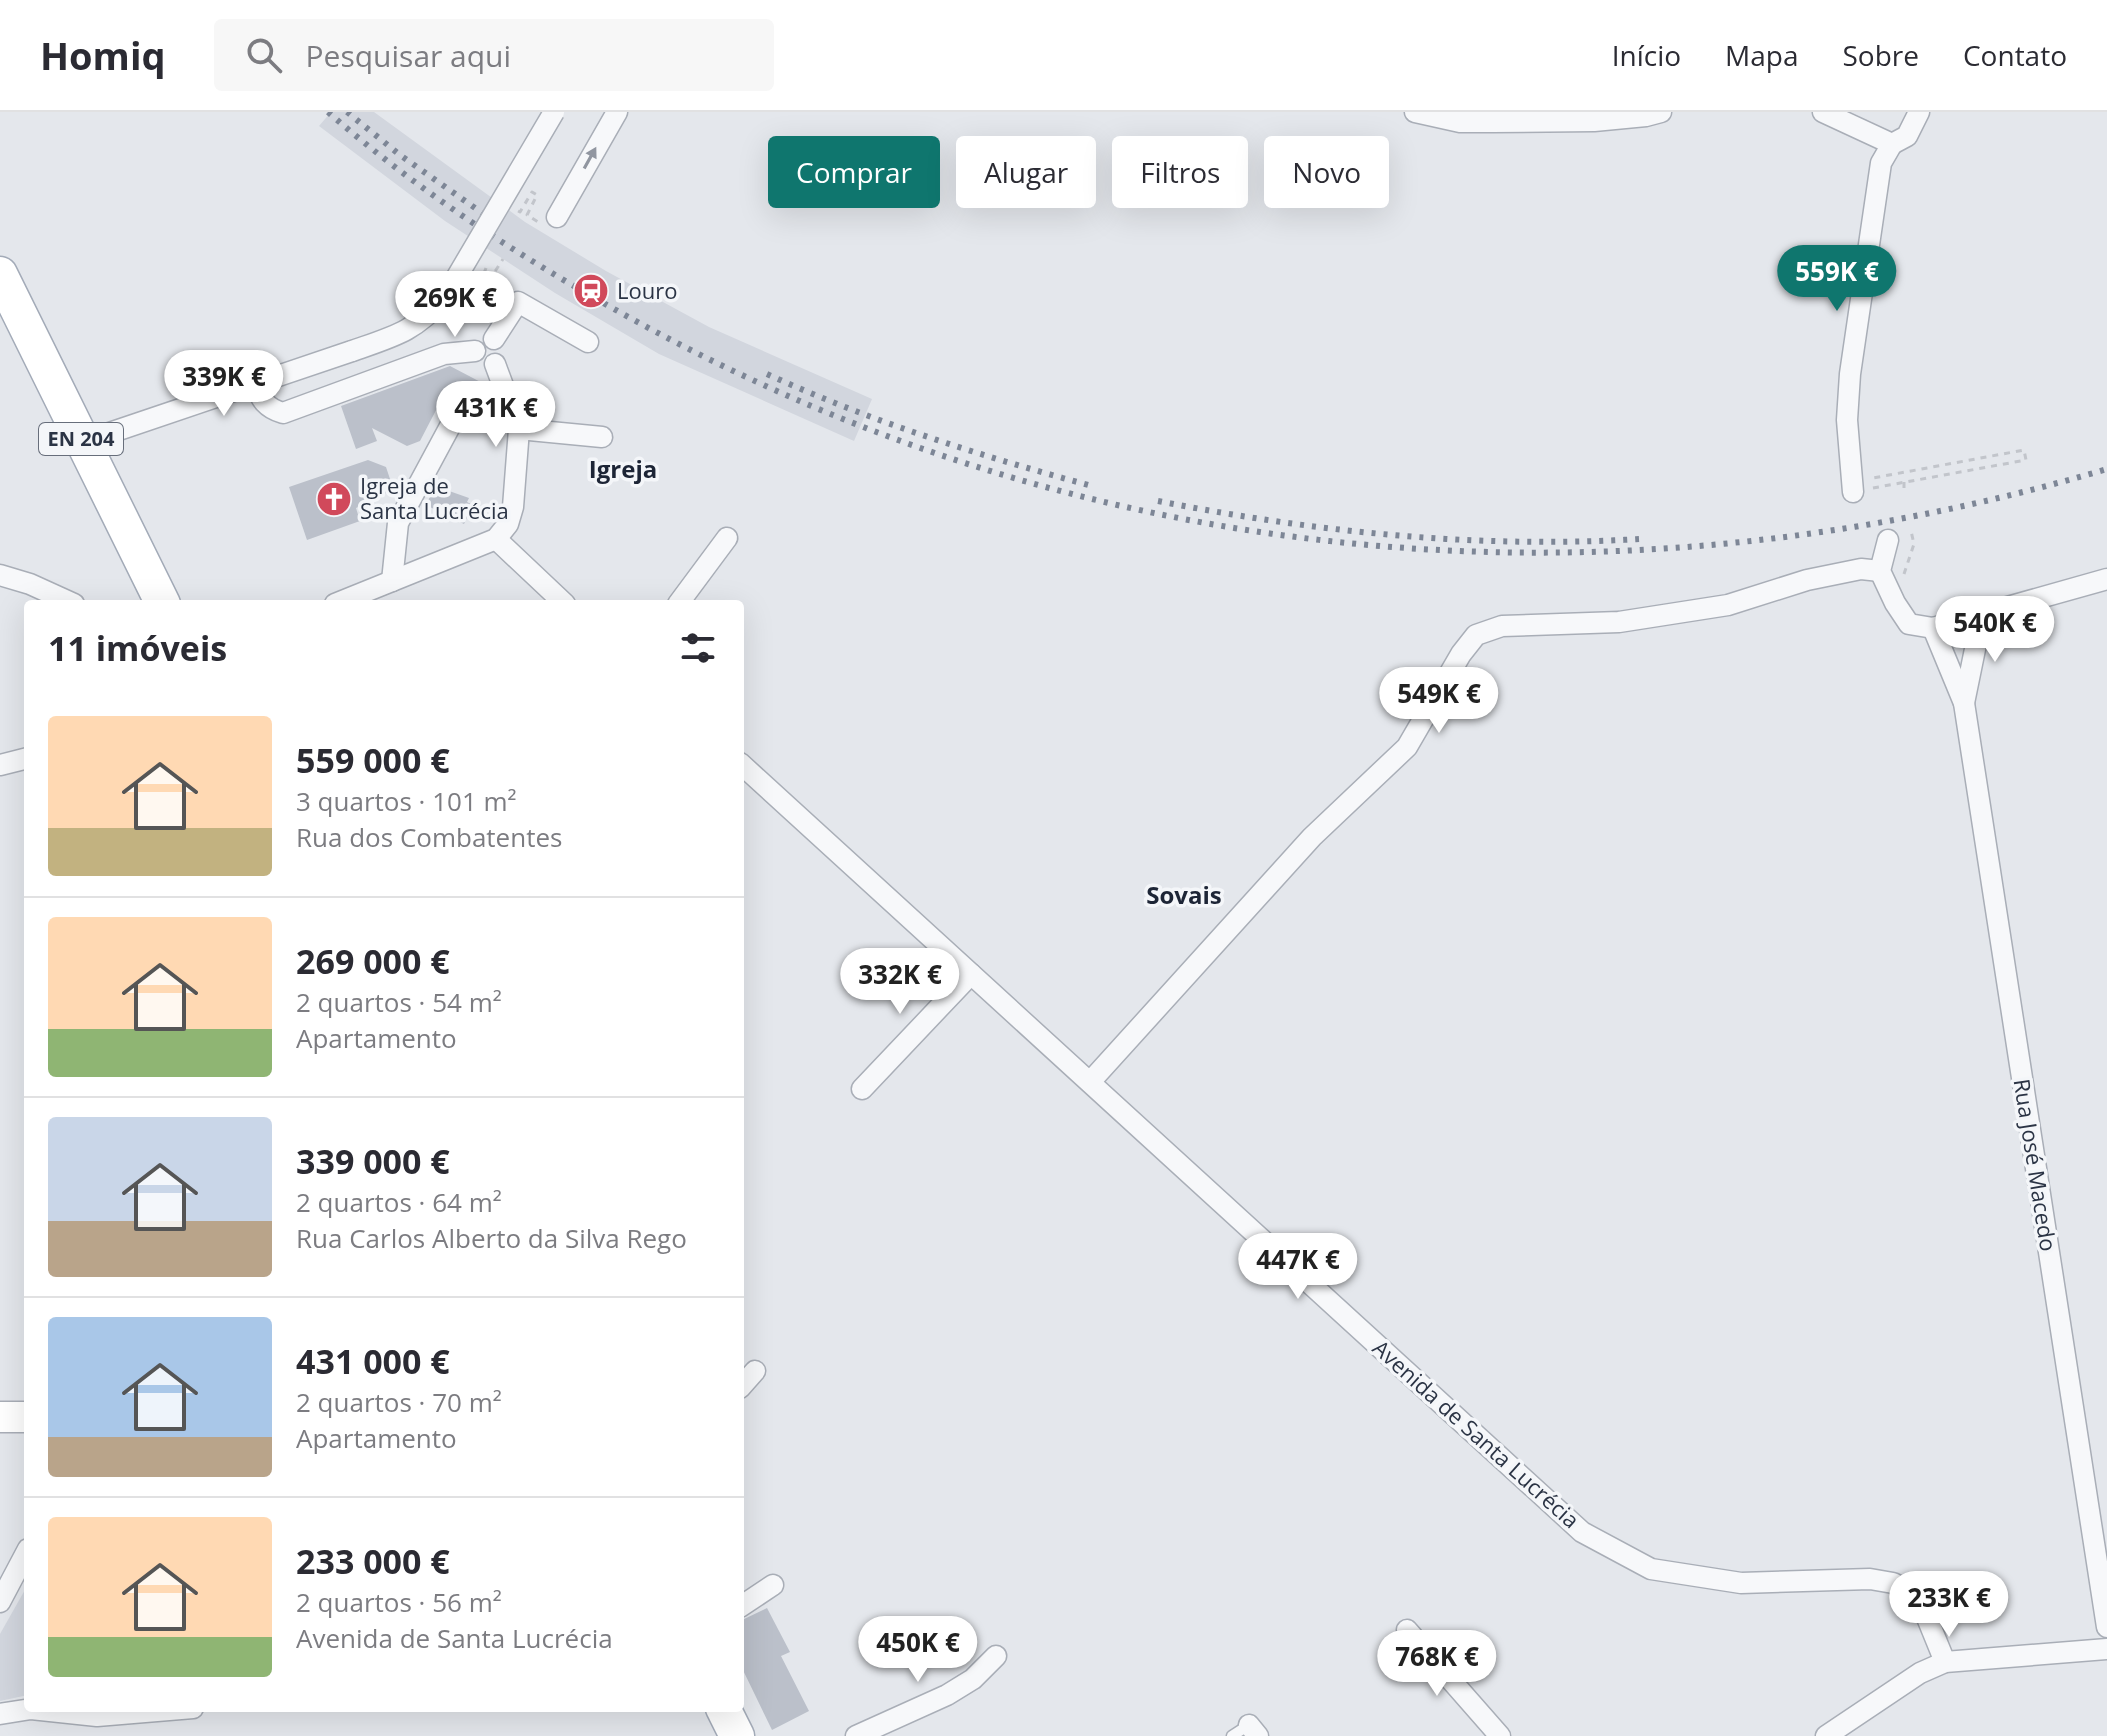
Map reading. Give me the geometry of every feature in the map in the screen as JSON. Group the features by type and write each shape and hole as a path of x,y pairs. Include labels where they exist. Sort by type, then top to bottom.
{"main road":[{"name":"EN 204","path":"0,274 161,600"},
{"path":"0,1417 24,1417"},
{"path":"725,1712 737,1736"}],"street":[{"path":"83,442 352,351 399,334 425,320 445,297 554,112"},
{"path":"1415,112 1460,122 1594,121 1661,112"},
{"path":"1823,112 1892,144"},
{"path":"1853,487 1847,420 1850,374 1881,163 1892,144 1907,136 1919,112"},
{"path":"557,217 615,115"},
{"path":"495,364 482,365 475,351 480,341 494,339 518,302 588,342"},
{"path":"494,339 502,353 495,364"},
{"path":"255,384 261,399 271,410 283,413 444,354 475,351"},
{"path":"345,600 496,539 508,524 513,507 519,429 495,364"},
{"path":"392,581 398,523 462,404"},
{"path":"519,429 602,437"},
{"path":"681,600 727,538"},
{"path":"496,539 561,600"},
{"path":"1888,540 1880,571 1909,624 1933,628 2107,579"},
{"path":"1090,1082 1312,837 1407,747 1461,654 1476,635 1502,626 1619,622 1728,605 1807,580 1861,569 1880,571"},
{"path":"0,575 65,600"},
{"name":"Rua José Macedo","path":"1964,703 1982,615"},
{"name":"Rua José Macedo","path":"1933,628 1964,703 2107,1627"},
{"path":"0,765 24,759"},
{"name":"Avenida de Santa Lucrécia","path":"744,767 1582,1532 1651,1569 1741,1583 1870,1579 1893,1583 1912,1593 1923,1608 1945,1662"},
{"path":"862,1089 971,974"},
{"path":"744,1383 755,1371"},
{"path":"0,1602 24,1557"},
{"path":"744,1604 773,1585"},
{"path":"1407,1630 1500,1736"},
{"path":"1826,1736 1920,1673 1945,1662 2107,1649"},
{"path":"856,1736 947,1695 973,1679 996,1656"},
{"path":"0,1714 24,1710"},
{"path":"43,1712 98,1726 172,1712"}],"path":[{"path":"515,209 520,212 532,192 537,195 527,215"},
{"path":"482,265 488,269 481,281 487,284 503,259"},
{"path":"2024,450 2026,460 1904,482 1853,487 2024,450"},
{"path":"1904,482 1904,491"},
{"path":"1895,603 1914,544 1911,531"}],"shaded area":[{"path":"331,112 374,112 525,222 606,271 709,327 872,399 854,441 659,354 555,293 445,221 319,126"},
{"path":"24,1592 24,1696 0,1701 0,1634"}],"building":[{"path":"450,366 490,387 506,430 491,435 483,410 475,406 473,397 462,391 453,395 446,391 420,441 407,446 372,428 377,441 356,449 341,406"},
{"name":"Igreja de Santa Lucrécia","path":"368,460 386,467 391,482 384,496 356,508 360,521 307,540 289,487"},
{"path":"435,486 469,498 467,502 473,505 464,524 426,505"},
{"path":"767,1608 790,1652 781,1656 809,1711 772,1730 744,1672 744,1619"}],"railway":[{"path":"328,112 437,198 554,274 634,320 808,404 987,470 1169,516 1355,544 1543,553 1731,543 1920,515 2107,469"},
{"path":"347,112 400,155 485,215"},
{"path":"767,374 846,408 927,437 1092,486"},
{"path":"1158,501 1337,529 1458,540 1579,542 1639,539"}],"place":[{"name":"Louro","path":"591,291"},
{"name":"Igreja de Santa Lucrécia","path":"334,499"}],"district":[{"name":"Igreja","path":"623,470"},
{"name":"Sovais","path":"1184,896"}]}
